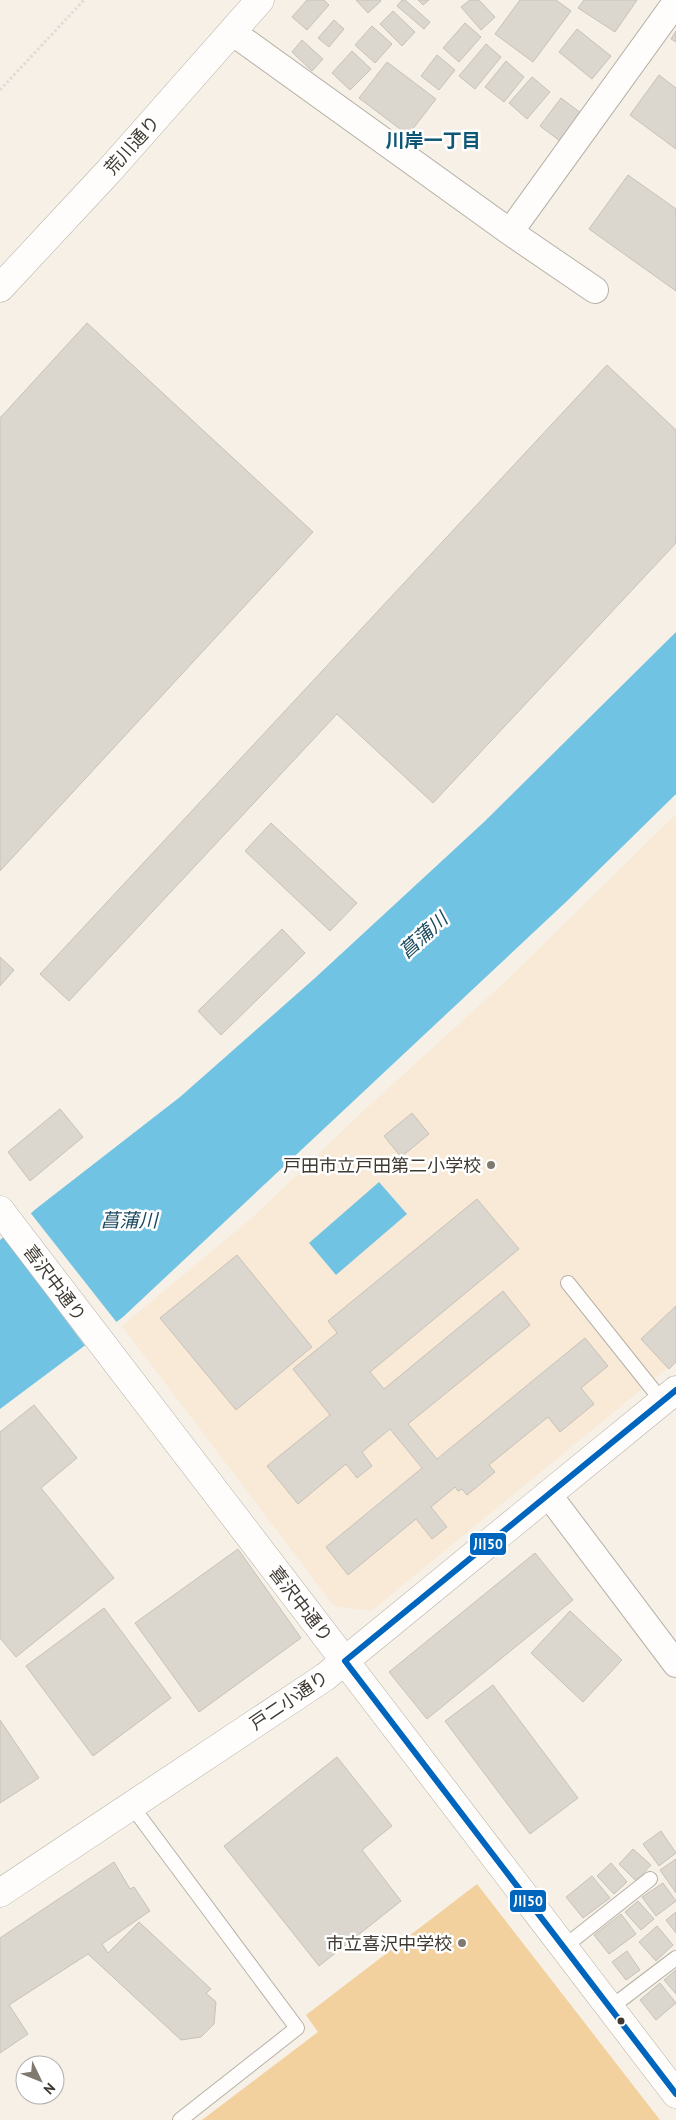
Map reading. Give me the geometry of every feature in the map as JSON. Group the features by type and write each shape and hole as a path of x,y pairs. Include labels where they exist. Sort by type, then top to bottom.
{"street":[{"name":"荒川通り","path":"0,288 109,171 260,0"},
{"path":"510,232 676,2"},
{"path":"232,32 510,232 595,290"},
{"name":"喜沢中通り","path":"3,1214 676,2094"},
{"name":"戸二小通り","path":"0,1893 345,1661 669,1395"},
{"path":"548,1494 676,1664"}],"lane":[{"path":"568,1283 669,1395"},
{"path":"131,1806 297,2028 180,2120"},
{"path":"564,1948 650,1878"},
{"path":"610,2008 676,1958"}],"path":[{"path":"0,90 84,0"}],"shaded area":[{"name":"戸田市立戸田第二小学校","path":"676,814 676,1361 371,1611 334,1606 122,1326 254,1216 360,1114 506,981"},
{"name":"市立喜沢中学校","path":"477,1884 660,2120 202,2120 318,2032 306,2015"}],"water":[{"name":"菖蒲川","path":"676,632 676,794 567,901 123,1317 0,1409 0,1240 37,1208 180,1097 315,978 484,822"},
{"path":"379,1182 407,1214 336,1275 309,1243"}],"pier":[{"path":"29,1211 118,1324 86,1347 2,1235"}],"building":[{"path":"307,0 324,0 329,5 307,30 292,17"},
{"path":"356,0 380,0 381,1 368,13"},
{"path":"402,0 405,0 430,22 424,29 397,6"},
{"path":"418,0 429,0 423,5"},
{"path":"470,0 479,0 495,17 481,30 461,7"},
{"path":"520,0 556,0 571,11 533,62 495,34"},
{"path":"584,0 637,0 615,32 578,8"},
{"path":"393,11 415,32 402,46 380,24"},
{"path":"334,20 344,29 329,47 318,38"},
{"path":"465,23 481,37 459,62 443,48"},
{"path":"372,26 392,44 375,63 355,45"},
{"path":"577,29 611,56 592,79 559,52"},
{"path":"676,31 676,42 671,39"},
{"path":"302,40 323,59 312,71 292,52"},
{"path":"486,44 501,57 475,89 459,76"},
{"path":"352,51 371,69 350,90 332,73"},
{"path":"437,55 455,70 439,90 421,76"},
{"path":"506,61 524,77 504,102 485,87"},
{"path":"387,62 436,99 408,135 359,98"},
{"path":"659,75 676,88 676,149 630,115"},
{"path":"532,77 550,92 527,119 509,103"},
{"path":"561,98 581,113 560,141 540,126"},
{"path":"628,175 676,209 676,291 589,229"},
{"path":"87,323 313,532 0,871 0,418"},
{"path":"607,365 676,430 676,543 433,803 337,714 69,1001 40,974"},
{"path":"271,823 357,903 330,931 245,851"},
{"path":"282,929 305,953 221,1035 198,1011"},
{"path":"0,957 14,970 0,986"},
{"path":"60,1109 83,1137 30,1181 8,1152"},
{"path":"412,1113 429,1134 401,1157 384,1136"},
{"path":"477,1199 519,1249 370,1372 384,1389 503,1291 530,1325 408,1424 437,1459 585,1338 608,1366 581,1388 594,1404 560,1432 548,1417 489,1465 495,1472 467,1495 462,1489 458,1491 455,1487 431,1507 447,1527 432,1539 416,1519 348,1575 326,1547 422,1468 390,1429 362,1452 372,1466 357,1478 346,1464 298,1504 267,1466 330,1415 293,1369 337,1333 328,1321"},
{"path":"237,1255 312,1347 236,1410 160,1318"},
{"path":"676,1306 676,1362 669,1369 641,1339"},
{"path":"34,1405 77,1458 41,1488 114,1578 16,1657 0,1638 0,1432"},
{"path":"238,1549 301,1638 199,1712 135,1623"},
{"path":"535,1553 573,1600 427,1719 389,1672"},
{"path":"104,1608 171,1698 93,1756 26,1666"},
{"path":"570,1611 622,1660 583,1702 531,1653"},
{"path":"493,1685 578,1798 530,1834 445,1721"},
{"path":"0,1720 39,1778 0,1803"},
{"path":"337,1757 392,1826 362,1850 401,1901 319,1966 224,1846"},
{"path":"661,1831 676,1853 659,1866 643,1844"},
{"path":"633,1849 651,1865 636,1881 619,1864"},
{"path":"676,1859 676,1893 660,1870"},
{"path":"114,1862 130,1889 134,1887 150,1911 102,1944 108,1953 139,1922 211,1989 206,1993 216,2002 214,2024 201,2037 181,2040 88,1954 9,2005 28,2034 0,2053 0,1938"},
{"path":"611,1863 627,1882 614,1894 597,1876"},
{"path":"592,1876 610,1898 583,1918 566,1897"},
{"path":"663,1883 676,1901 656,1916 642,1897"},
{"path":"638,1901 654,1919 641,1930 625,1912"},
{"path":"676,1912 676,1933 666,1920"},
{"path":"621,1914 636,1934 609,1954 594,1935"},
{"path":"657,1926 673,1945 656,1961 639,1942"},
{"path":"627,1951 640,1970 626,1980 612,1962"},
{"path":"676,1970 676,1994 664,1980"},
{"path":"660,1983 676,2003 656,2020 640,2000"}],"transit line":[{"name":"川50","path":"676,1390 345,1661 676,2094"}],"place":[{"name":"戸田市立戸田第二小学校","path":"491,1165"},
{"name":"市立喜沢中学校","path":"462,1943"}],"district":[{"name":"川岸一丁目","path":"433,140"}]}
